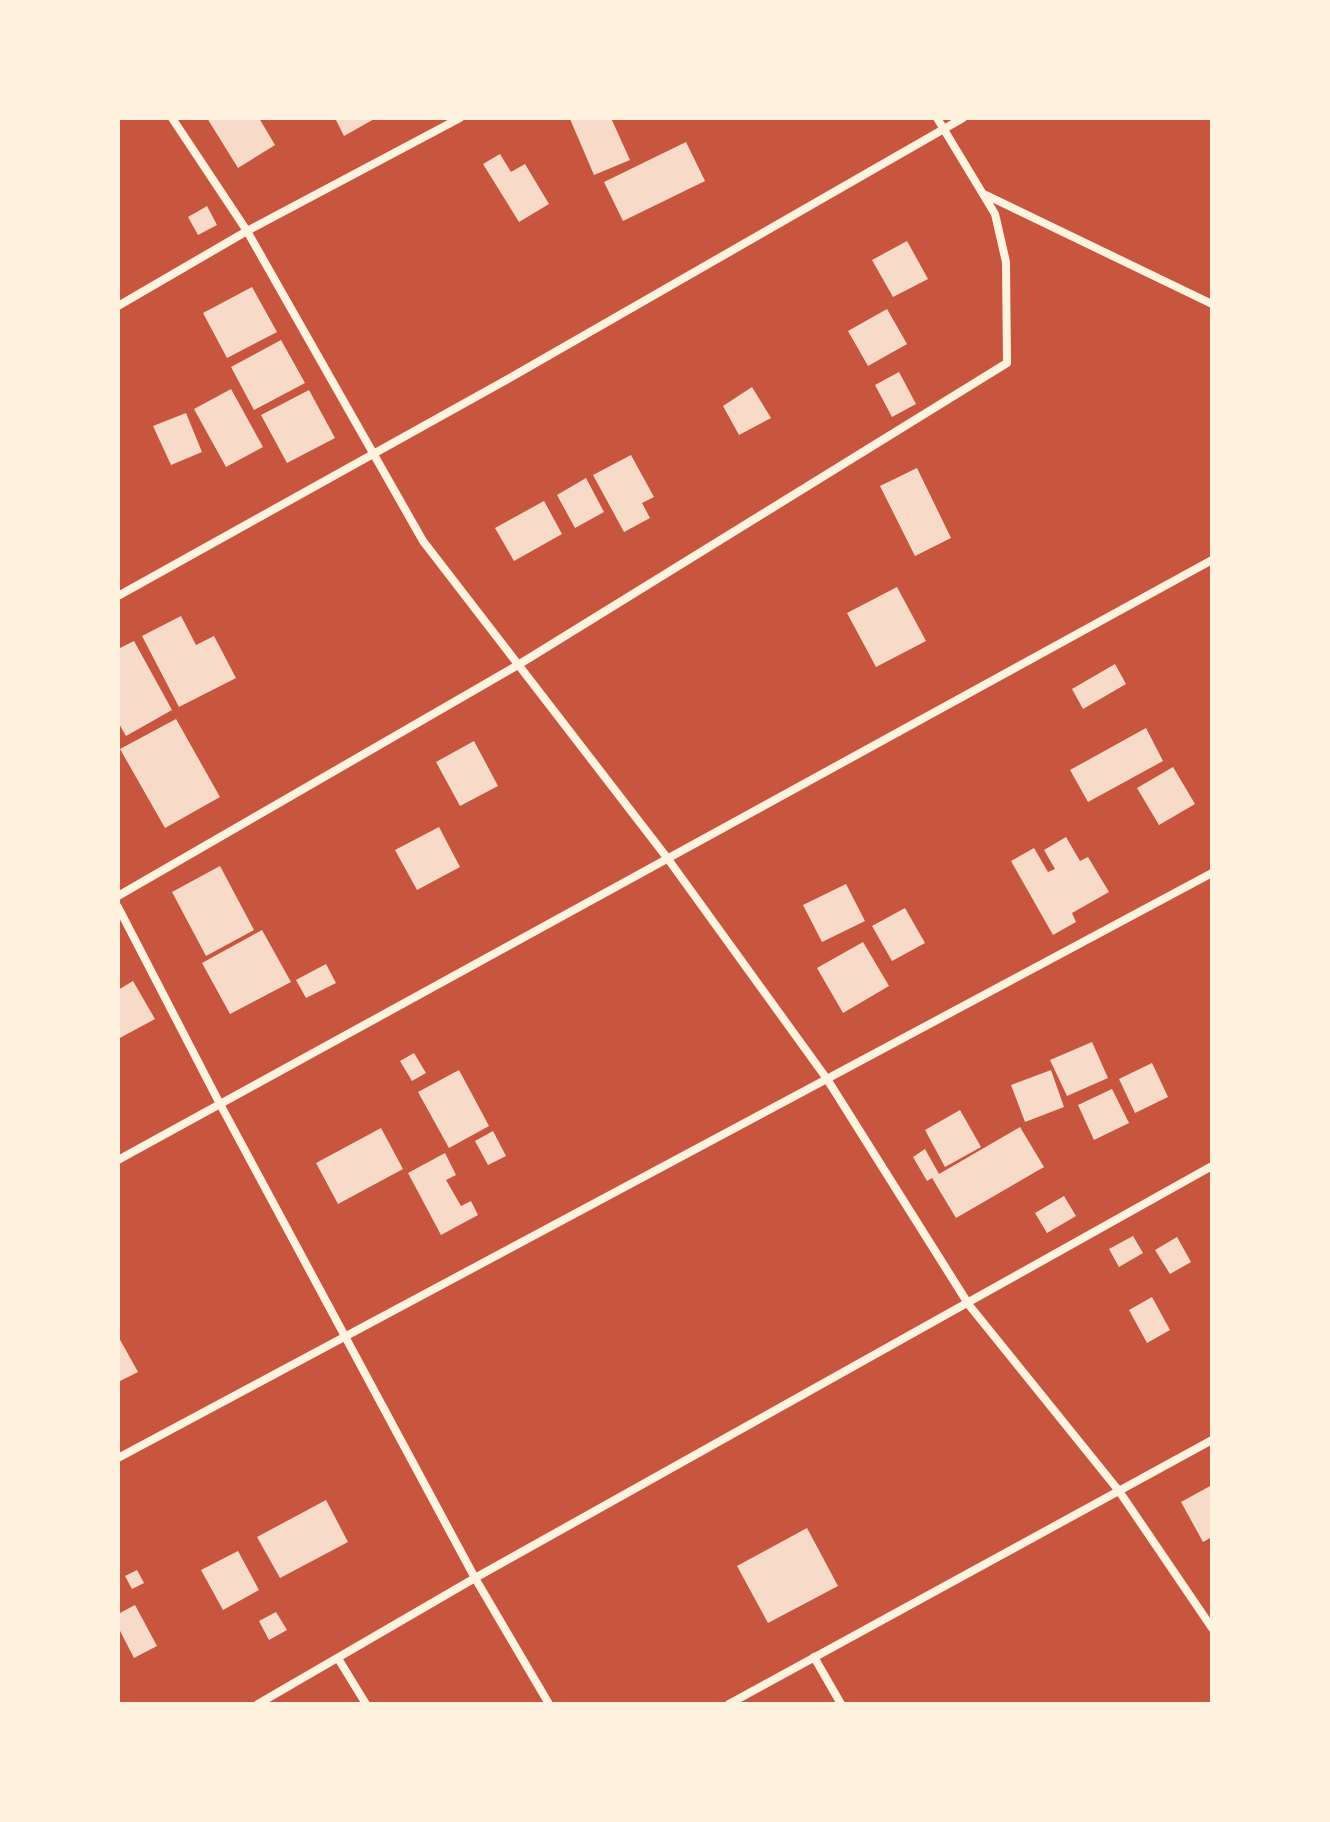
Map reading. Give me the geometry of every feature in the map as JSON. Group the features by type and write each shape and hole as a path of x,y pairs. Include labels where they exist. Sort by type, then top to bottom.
{"street":[{"path":"172,118 247,231 423,541 668,859 827,1079 969,1305 1119,1491 1212,1628"},
{"path":"118,306 247,231 460,118"},
{"path":"118,896 518,665 1007,363 1006,262 995,214 937,118"},
{"path":"118,596 963,118"},
{"path":"986,195 1212,304"},
{"path":"118,1160 1212,560"},
{"path":"118,1458 1212,873"},
{"path":"118,907 220,1104 475,1578 549,1704"},
{"path":"258,1704 339,1660 475,1578 969,1305 1212,1166"},
{"path":"729,1704 1212,1440"},
{"path":"814,1657 841,1704"},
{"path":"339,1660 366,1704"}],"building":[{"path":"207,118 259,118 275,145 238,168"},
{"path":"335,118 376,118 344,136"},
{"path":"611,118 630,160 594,175 570,119"},
{"path":"686,142 705,181 623,221 604,182"},
{"path":"500,154 511,172 525,164 549,204 519,222 483,164"},
{"path":"207,206 217,225 198,235 188,217"},
{"path":"907,241 928,279 893,297 872,260"},
{"path":"252,287 277,332 227,358 203,313"},
{"path":"887,309 907,344 868,366 848,331"},
{"path":"281,340 305,383 254,410 231,367"},
{"path":"899,372 916,404 892,417 875,385"},
{"path":"752,387 771,418 739,435 723,406"},
{"path":"231,389 263,447 226,467 194,409"},
{"path":"309,390 335,438 287,463 261,415"},
{"path":"186,413 202,452 171,465 153,426"},
{"path":"631,455 654,497 642,503 650,518 624,532 593,475"},
{"path":"917,468 951,538 915,556 880,486"},
{"path":"586,478 604,512 575,528 557,495"},
{"path":"544,501 562,534 514,561 495,528"},
{"path":"897,587 926,641 876,667 847,613"},
{"path":"181,616 196,645 214,636 236,678 179,707 142,636"},
{"path":"134,641 172,710 126,736 118,722 118,649"},
{"path":"1115,664 1126,684 1083,709 1072,689"},
{"path":"176,719 220,797 165,828 120,749"},
{"path":"1146,728 1163,761 1088,802 1070,770"},
{"path":"474,741 498,786 460,806 436,762"},
{"path":"1173,767 1195,804 1159,825 1137,788"},
{"path":"439,827 460,867 417,890 395,850"},
{"path":"1066,837 1080,861 1088,857 1109,892 1072,913 1076,922 1053,935 1011,861 1034,848 1048,872 1055,869 1044,850"},
{"path":"220,866 254,930 206,956 172,892"},
{"path":"846,884 865,921 822,942 803,905"},
{"path":"905,908 925,943 892,961 872,926"},
{"path":"262,930 291,982 230,1014 202,963"},
{"path":"863,942 889,986 843,1013 817,968"},
{"path":"326,964 336,983 306,998 296,980"},
{"path":"133,981 155,1019 118,1039 118,990"},
{"path":"1092,1042 1108,1078 1067,1096 1050,1060"},
{"path":"414,1053 426,1073 412,1081 400,1061"},
{"path":"1152,1063 1168,1097 1135,1113 1119,1079"},
{"path":"459,1070 489,1126 449,1148 418,1092"},
{"path":"1051,1070 1064,1107 1025,1122 1011,1085"},
{"path":"1112,1089 1129,1123 1094,1140 1078,1105"},
{"path":"960,1110 981,1147 945,1167 925,1130"},
{"path":"1020,1127 1044,1167 956,1218 932,1178 927,1181 913,1157 925,1149 939,1174"},
{"path":"381,1128 403,1169 338,1204 316,1163"},
{"path":"493,1131 506,1156 488,1165 475,1141"},
{"path":"445,1153 456,1175 446,1180 461,1206 471,1201 478,1215 441,1235 408,1173"},
{"path":"1064,1196 1076,1216 1047,1233 1035,1213"},
{"path":"1133,1236 1143,1253 1119,1267 1109,1249"},
{"path":"1177,1237 1191,1262 1170,1274 1155,1250"},
{"path":"1152,1297 1170,1330 1147,1343 1129,1310"},
{"path":"118,1336 138,1372 118,1382"},
{"path":"1212,1485 1212,1537 1203,1542 1181,1502"},
{"path":"326,1500 348,1542 280,1578 257,1537"},
{"path":"807,1528 838,1586 768,1623 737,1566"},
{"path":"238,1551 259,1590 223,1610 201,1570"},
{"path":"137,1570 144,1583 132,1589 125,1576"},
{"path":"135,1605 157,1646 134,1658 118,1627 118,1614"},
{"path":"276,1612 287,1630 269,1640 259,1621"}]}
